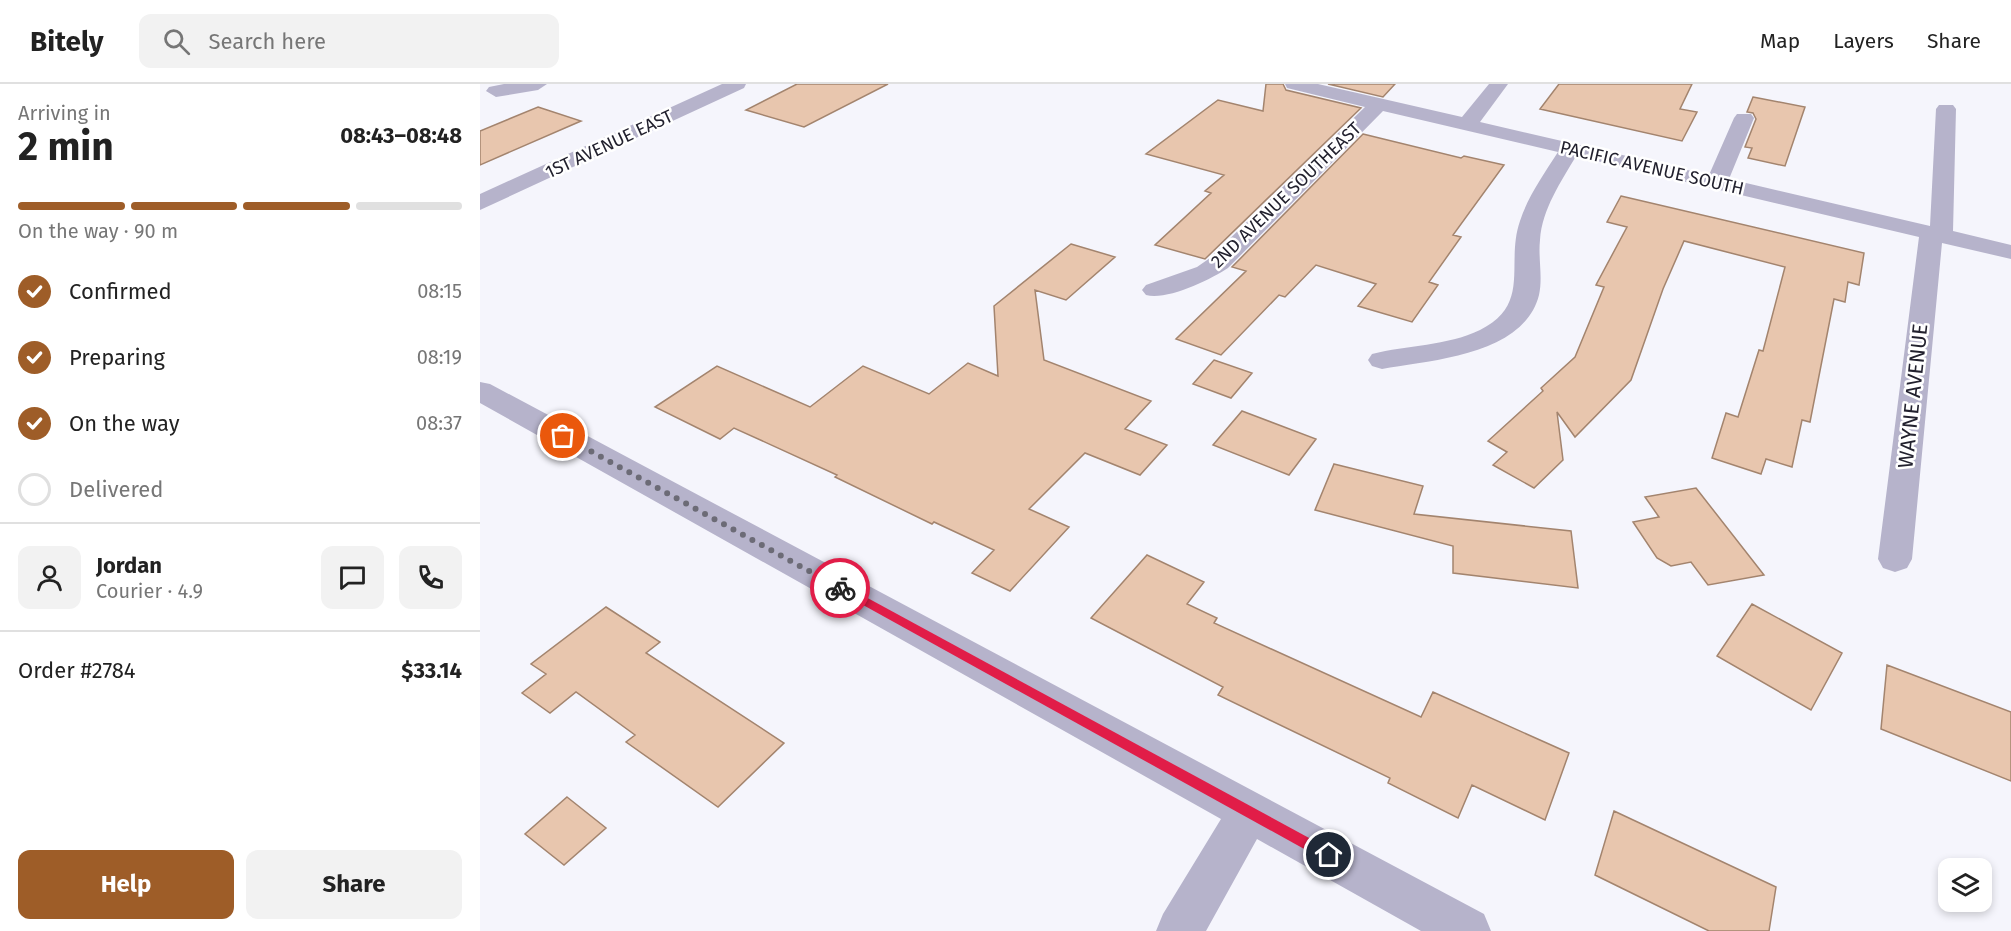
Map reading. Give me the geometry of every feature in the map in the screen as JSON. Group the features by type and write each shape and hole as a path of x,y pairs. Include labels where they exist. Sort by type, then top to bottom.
{"street":[{"path":"496,91 538,84"},
{"name":"1ST AVENUE EAST","path":"480,203 737,84"},
{"name":"PACIFIC AVENUE SOUTH","path":"1294,84 2011,252"},
{"path":"1467,125 1499,84"},
{"name":"2ND AVENUE SOUTHEAST","path":"1155,290 1206,272 1219,262 1379,104"},
{"name":"WAYNE AVENUE","path":"1895,559 1936,235 1946,109"},
{"path":"1716,183 1744,118"},
{"path":"1382,360 1481,340 1512,323 1522,308 1526,295 1529,232 1533,217 1570,149"},
{"path":"480,391 1467,931"},
{"path":"1180,931 1249,812"}],"building":[{"path":"797,84 888,84 804,127 746,110"},
{"path":"1266,84 1283,84 1286,90 1361,108 1205,259 1155,245 1211,193 1205,191 1224,175 1146,154 1218,100 1263,111"},
{"path":"1328,84 1395,84 1383,97"},
{"path":"1559,84 1692,84 1680,109 1697,112 1682,141 1540,109"},
{"path":"1753,97 1805,107 1785,166 1748,158 1752,148 1745,147 1756,119 1753,113 1747,112"},
{"path":"538,107 581,121 480,165 480,131"},
{"path":"1363,134 1461,158 1464,156 1504,165 1453,235 1461,237 1429,282 1438,285 1412,322 1358,306 1376,284 1316,265 1285,297 1279,295 1221,355 1176,339 1246,271 1232,267"},
{"path":"1621,196 1864,253 1859,285 1848,282 1845,302 1834,299 1810,422 1802,420 1792,467 1766,459 1761,474 1712,458 1726,413 1738,417 1759,350 1763,351 1785,267 1684,241 1663,289 1631,380 1575,437 1557,412 1563,460 1534,488 1493,465 1507,452 1488,441 1543,391 1541,388 1575,357 1604,287 1596,285 1627,227 1607,222"},
{"path":"1071,244 1115,257 1066,300 1035,290 1044,360 1151,401 1125,429 1167,445 1140,475 1085,453 1029,509 1069,527 1010,591 972,573 994,550 934,522 932,524 835,477 837,475 734,428 720,439 655,407 717,366 810,407 863,366 929,394 968,363 998,376 994,306"},
{"path":"1214,360 1252,373 1231,398 1193,384"},
{"path":"1242,411 1316,439 1289,475 1213,445"},
{"path":"1334,464 1423,486 1414,514 1571,531 1578,588 1453,573 1453,546 1315,510"},
{"path":"1696,488 1764,575 1708,585 1691,562 1671,566 1657,558 1633,522 1659,517 1645,497"},
{"path":"1147,555 1204,582 1187,604 1217,618 1214,623 1421,717 1433,692 1569,753 1545,820 1472,785 1458,818 1388,783 1390,778 1218,695 1223,687 1091,618"},
{"path":"1752,604 1842,653 1811,710 1717,656"},
{"path":"606,607 660,642 646,653 784,743 718,807 626,742 635,735 576,692 550,713 522,693 546,674 531,664"},
{"path":"1887,665 2011,712 2011,781 1881,729"},
{"path":"567,797 606,828 564,865 525,834"},
{"path":"1614,811 1776,887 1769,931 1709,931 1595,875"}],"way so far":[{"path":"563,436 840,588"}],"route":[{"path":"840,588 1329,855"}]}
